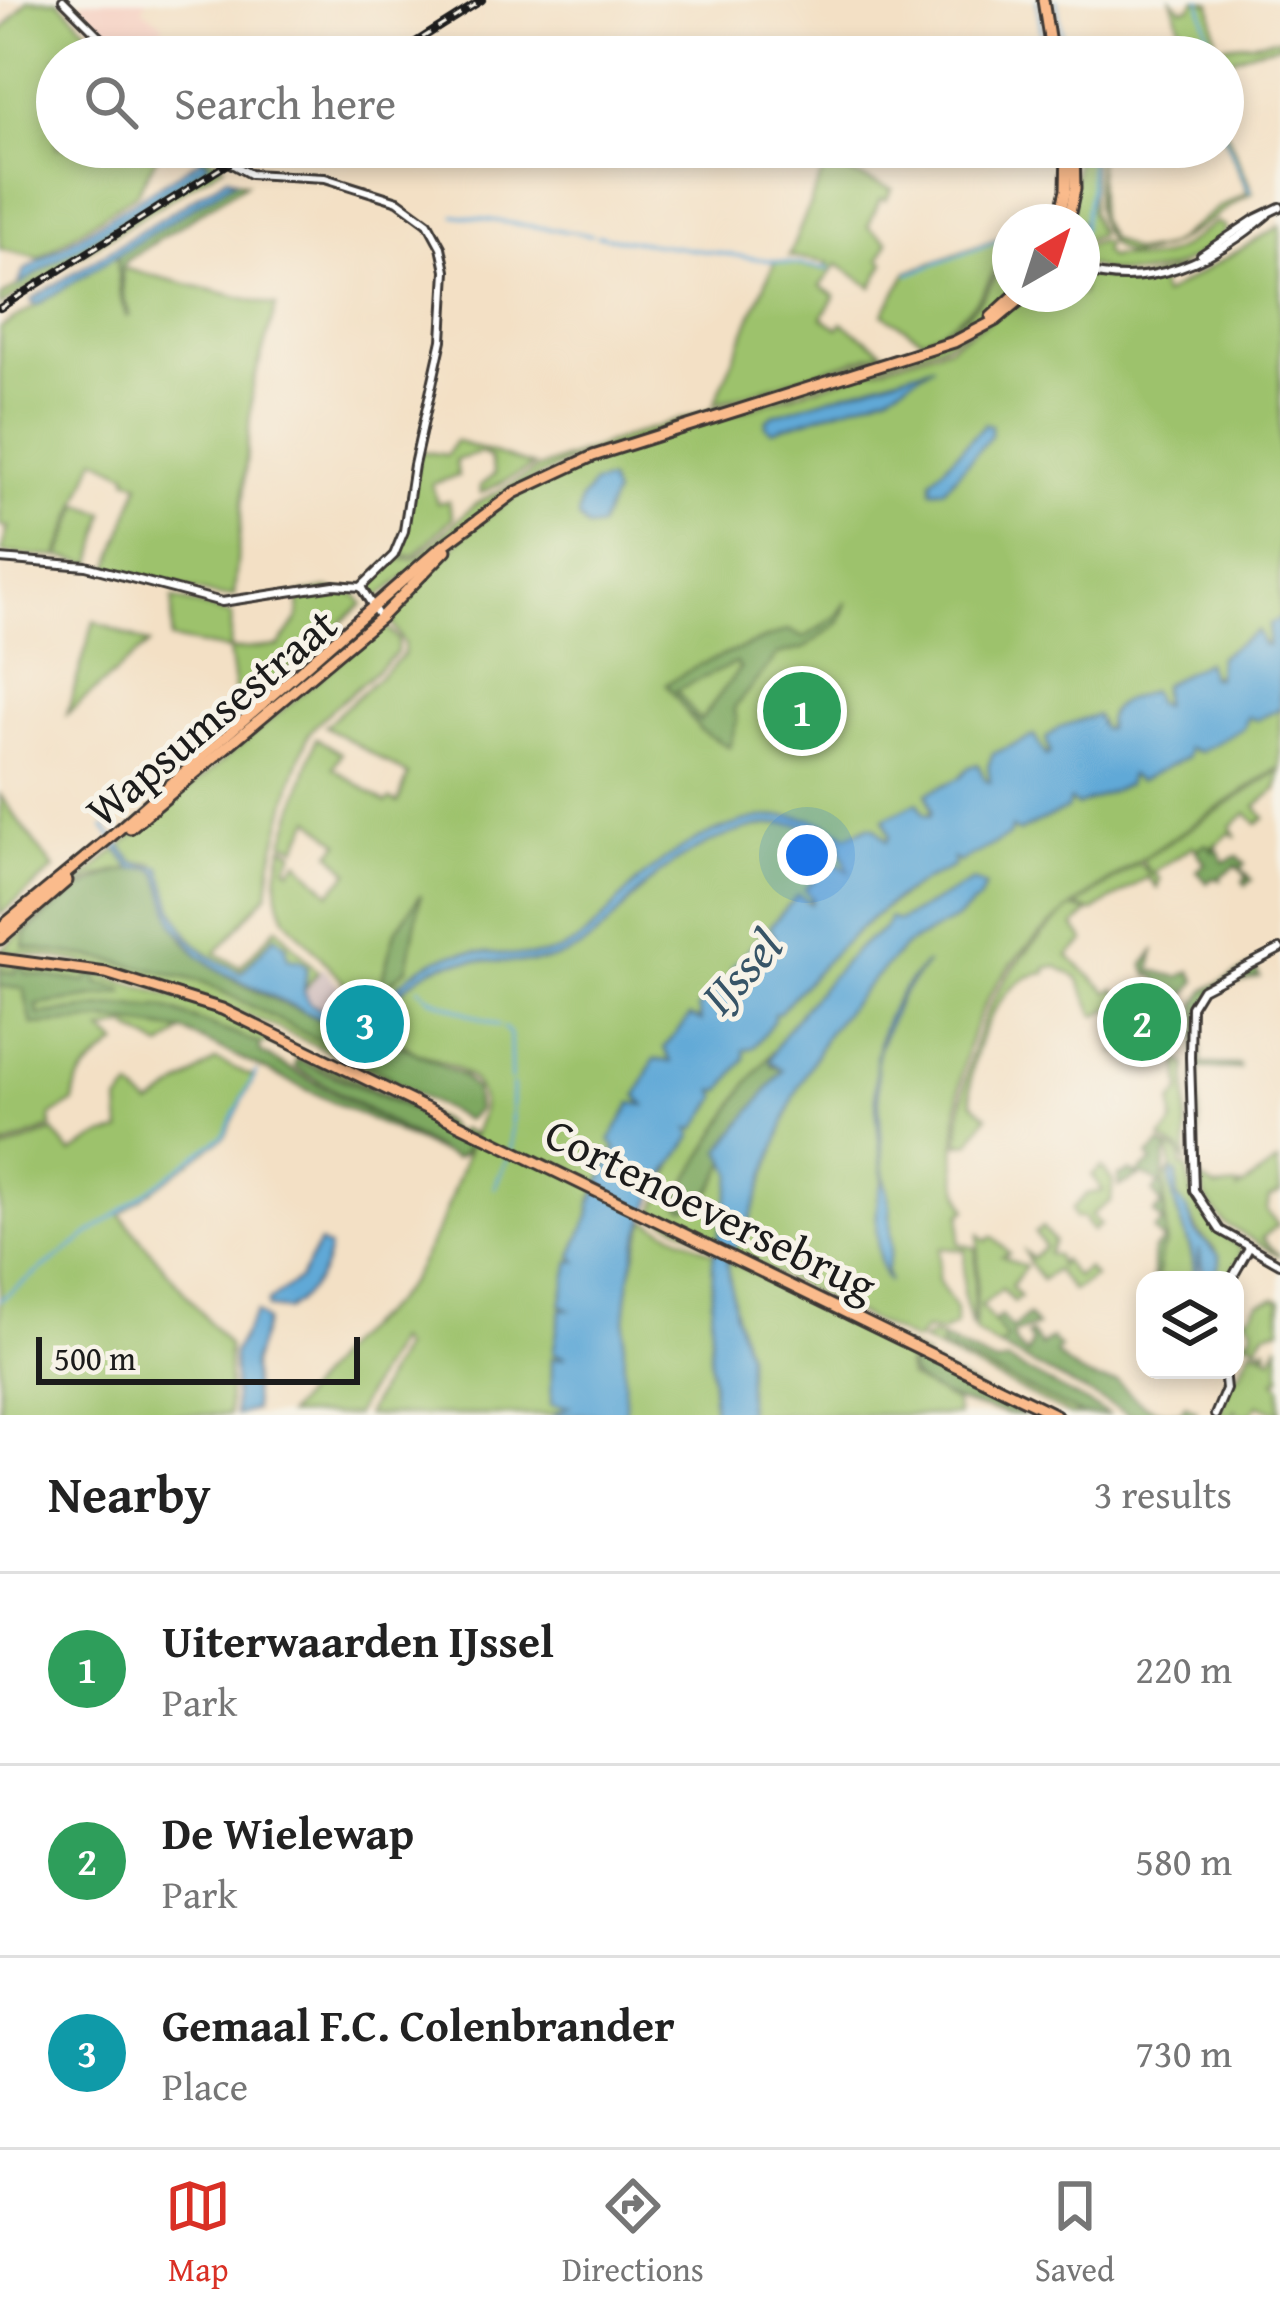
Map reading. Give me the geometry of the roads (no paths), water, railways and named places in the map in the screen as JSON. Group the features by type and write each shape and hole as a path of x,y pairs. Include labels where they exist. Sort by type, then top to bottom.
{"main road":[{"path":"1046,0 1051,36"},
{"path":"1062,204 1069,168"},
{"path":"1072,204 1073,168"},
{"name":"Wapsumsestraat","path":"979,330 998,312"},
{"name":"Wapsumsestraat","path":"0,939 374,605 514,493 572,464 860,374 979,330 1008,312"},
{"name":"Wapsumsestraat","path":"0,928 382,616 457,537"},
{"name":"Cortenoeversebrug","path":"3,959 106,973 195,998 1056,1415"}],"street":[{"path":"63,0 99,36"},
{"path":"239,168 250,174 319,177 398,201 428,223 438,240 446,271 442,340 404,531 394,555 363,591"},
{"path":"1100,275 1148,277 1200,257 1280,208"},
{"path":"0,559 86,566 222,602 334,585 363,591 382,616"},
{"path":"1280,949 1211,981 1191,1007 1194,1190 1215,1225 1280,1264"},
{"path":"1236,1271 1249,1248"},
{"path":"1215,1415 1225,1379"}],"water":[{"path":"187,168 201,168 18,286 24,271"},
{"path":"228,177 236,180 37,305 32,303 32,299"},
{"path":"934,365 888,393 772,431 766,426 773,415"},
{"path":"985,424 991,425 991,436 944,489 932,491 932,479"},
{"path":"608,481 614,495 599,527 587,528 578,518 581,500 593,484"},
{"name":"IJssel","path":"1280,618 1280,708 1257,720 1247,717 1243,728 1200,752 1188,748 1187,757 1139,781 1130,775 1127,785 1077,806 1070,800 1067,809 1018,832 1012,828 1009,836 960,862 953,859 954,866 910,889 870,920 774,1014 754,1047 744,1050 745,1058 722,1090 715,1090 718,1097 696,1129 689,1129 693,1135 660,1184 645,1217 627,1301 626,1415 552,1415 568,1407 551,1405 552,1358 566,1357 553,1353 561,1309 569,1309 561,1304 570,1261 577,1261 572,1256 616,1149 610,1140 632,1103 644,1105 637,1096 654,1059 671,1062 664,1048 690,1016 701,1021 698,1008 726,978 733,980 731,969 764,933 774,936 770,926 798,895 811,904 813,899 805,889 834,863 849,871 841,841 819,829 795,824 744,830 673,864 595,937 572,952 535,962 445,964 415,980 379,1013 375,1008 418,969 450,955 523,956 568,947 589,933 664,860 713,832 740,823 796,817 847,836 869,826 887,841 890,836 884,819 918,802 930,816 927,793 959,778 969,767 978,764 990,782 988,766 993,754 1034,736 1046,756 1050,753 1046,738 1060,727 1096,715 1102,729 1107,729 1114,707 1151,691 1156,704 1162,706 1162,685 1206,662 1211,677 1217,677 1218,657 1257,631 1268,646 1269,625"},
{"path":"121,846 134,863 161,867 173,908 188,936 209,956 241,973 275,936 286,946 288,959 307,967 304,991 309,1003 362,1030 345,1031 224,973 198,955 174,924 158,872 132,869 117,849"},
{"path":"973,881 985,886 979,900 956,919 906,945 864,989 826,1035 793,1099 748,1225 727,1260 735,1315 747,1354 747,1415 714,1415 710,1354 713,1260 733,1174 721,1150 783,1070 770,1061 784,1035 847,960 889,918 898,921"},
{"path":"927,963 900,997 878,1050 889,1012 904,987"},
{"path":"876,1063 890,1206 889,1282 880,1262 877,1232 883,1182"},
{"path":"1173,1171 1177,1174 1177,1198 1196,1233 1219,1255 1216,1271 1203,1271 1199,1249 1198,1271 1194,1271 1170,1176"},
{"path":"319,1243 329,1248 315,1283 287,1310 268,1308 268,1302 300,1278"},
{"path":"256,1312 266,1321 252,1364 254,1410 235,1415 233,1353"}],"waterway":[{"path":"1037,0 1042,36"},
{"path":"1056,0 1062,36"},
{"path":"1200,0 1209,36"},
{"path":"1053,204 1059,168"},
{"path":"1087,204 1090,168"},
{"path":"1239,168 1250,192"},
{"path":"455,215 592,235"},
{"path":"598,236 830,269"},
{"path":"909,274 992,243"},
{"path":"104,827 120,848"},
{"path":"418,987 430,998 499,1026"},
{"path":"504,1028 510,1034 511,1080"},
{"path":"0,1300 224,1135 256,1072"},
{"path":"494,1188 511,1150 512,1085"}],"railway":[{"path":"425,36 482,0"},
{"path":"0,308 221,168"}],"place":[{"name":"Uiterwaarden IJssel","path":"802,711"},
{"name":"De Wielewap","path":"1142,1022"},
{"name":"Gemaal F.C. Colenbrander","path":"365,1024"}]}
